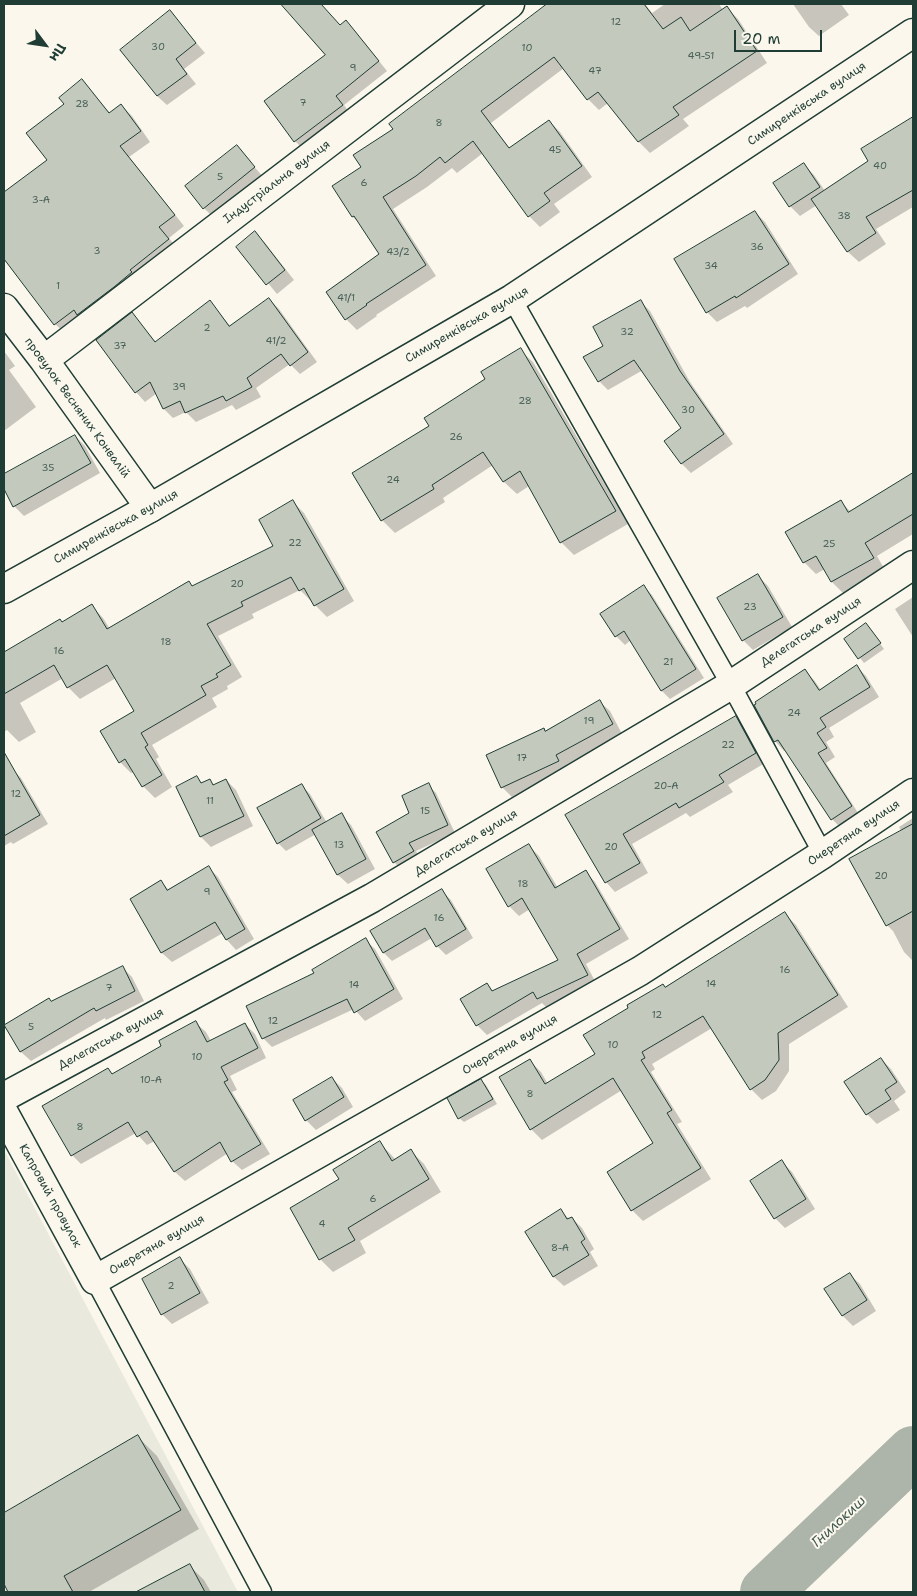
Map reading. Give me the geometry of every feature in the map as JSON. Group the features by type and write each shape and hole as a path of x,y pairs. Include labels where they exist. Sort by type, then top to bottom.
{"street":[{"name":"Індустріальна вулиця","path":"44,360 510,4"},
{"name":"Симиренківська вулиця","path":"4,589 150,508 512,299 913,33"},
{"name":"провулок Весняних Конвалій","path":"4,308 44,360 150,508"},
{"name":"Делегатська вулиця","path":"4,1096 372,898 731,685 913,565"},
{"name":"Очеретяна вулиця","path":"95,1280 640,971 823,854 913,793"},
{"name":"Капровий провулок","path":"4,1113 95,1280"}],"lane":[{"path":"512,299 731,685 823,854"},
{"path":"95,1280 262,1592"}],"shaded area":[{"path":"4,1150 238,1592 4,1592"}],"building":[{"path":"281,4 321,4 340,25 346,20 379,61 336,96 343,105 294,142 264,101 325,55"},
{"path":"547,4 644,4 663,29 681,17 690,31 727,6 757,51 673,107 679,115 638,142 598,92 587,100 554,57 481,111 509,148 549,120 582,166 544,193 550,201 528,217 473,141 445,163 440,157 416,176 383,197 426,265 345,320 326,292 379,254 332,186 361,167 353,155 393,129 389,124"},
{"path":"170,10 196,43 176,59 187,74 157,96 120,50"},
{"path":"82,79 109,113 121,104 141,131 120,146 175,215 159,227 169,239 130,270 132,272 114,287 77,315 74,310 54,325 4,259 4,192 47,160 26,133 64,104 59,98"},
{"path":"913,117 913,190 866,217 876,233 847,252 811,199 868,161 861,149"},
{"path":"237,145 255,167 203,209 185,186"},
{"path":"804,163 820,187 789,207 773,183"},
{"path":"755,211 789,264 736,298 735,296 706,313 674,259"},
{"path":"255,231 285,270 266,285 236,247"},
{"path":"269,298 308,352 290,366 281,354 247,378 252,387 226,401 223,396 185,413 180,401 163,409 150,382 135,393 96,340 132,312 155,342 210,300 229,326"},
{"path":"641,300 680,371 724,434 681,464 664,441 681,428 634,360 598,382 583,357 603,346 593,327"},
{"path":"521,348 616,511 560,543 520,471 503,482 483,452 432,485 434,489 381,521 352,473 429,426 424,418 485,379 481,372"},
{"path":"75,435 91,463 13,507 4,489 4,474"},
{"path":"913,473 913,514 865,543 874,558 831,582 816,556 803,563 785,532 841,500 848,512"},
{"path":"293,500 344,589 314,606 304,588 299,591 291,577 241,602 243,606 207,624 231,665 216,674 218,677 201,686 206,695 141,733 148,745 145,747 162,775 142,787 125,759 119,763 100,731 134,711 107,665 67,688 54,665 4,694 4,652 60,619 62,622 92,604 107,629 189,581 192,586 273,546 259,520"},
{"path":"758,574 783,617 742,641 717,598"},
{"path":"644,585 696,669 661,691 624,631 615,637 600,614"},
{"path":"866,623 881,643 858,659 844,639"},
{"path":"857,665 870,687 820,718 826,727 817,733 827,748 818,753 852,806 831,820 778,740 774,742 754,705 756,704 755,702 805,669 819,690"},
{"path":"600,700 613,724 556,755 559,761 501,788 486,755 544,728 545,731"},
{"path":"736,716 756,753 719,775 724,782 679,808 676,803 623,834 640,863 605,883 565,815"},
{"path":"4,752 40,815 4,836"},
{"path":"197,776 201,783 210,779 213,785 226,779 244,816 200,837 176,787"},
{"path":"429,783 448,825 409,843 414,851 393,863 376,832 409,813 402,796"},
{"path":"302,784 321,818 277,844 257,808"},
{"path":"342,813 366,859 337,875 312,830"},
{"path":"913,824 913,911 886,926 849,859"},
{"path":"529,844 555,888 586,870 620,929 577,954 588,975 537,999 533,992 476,1026 460,999 487,983 492,991 558,960 522,898 508,907 486,869"},
{"path":"209,866 245,929 226,940 215,922 161,953 130,899 161,880 167,890"},
{"path":"442,889 466,929 436,947 425,928 383,953 370,931"},
{"path":"785,912 838,995 778,1033 779,1060 765,1080 750,1090 703,1016 642,1052 645,1058 641,1060 672,1110 667,1113 701,1168 631,1211 607,1172 653,1143 613,1078 530,1130 499,1077 530,1059 545,1084 595,1054 583,1035 628,1008 627,1005 663,984 665,987"},
{"path":"366,938 394,989 354,1013 347,999 262,1039 246,1006 314,973 312,970"},
{"path":"123,966 135,991 96,1011 94,1008 20,1052 4,1025 49,998 51,1001"},
{"path":"196,1021 207,1042 245,1023 258,1048 221,1067 228,1080 224,1082 261,1144 231,1162 220,1142 174,1172 147,1131 137,1137 128,1122 71,1156 42,1106 108,1068 112,1074 161,1046 159,1041"},
{"path":"881,1058 897,1082 885,1090 891,1099 866,1115 844,1082"},
{"path":"332,1077 344,1097 305,1121 293,1100"},
{"path":"481,1079 493,1099 458,1119 447,1098"},
{"path":"380,1141 392,1161 411,1149 429,1179 348,1228 355,1240 319,1260 290,1208 339,1179 333,1170"},
{"path":"782,1160 806,1199 774,1219 750,1181"},
{"path":"561,1209 567,1219 572,1217 585,1239 581,1242 589,1255 553,1277 525,1232"},
{"path":"180,1257 200,1293 161,1315 142,1279"},
{"path":"850,1273 867,1300 842,1316 824,1289"},
{"path":"138,1435 181,1510 64,1576 73,1592 8,1592 4,1584 4,1513"},
{"path":"190,1564 205,1592 136,1592"}],"waterway":[{"name":"Гнилокиш","path":"766,1592 913,1452"}]}
